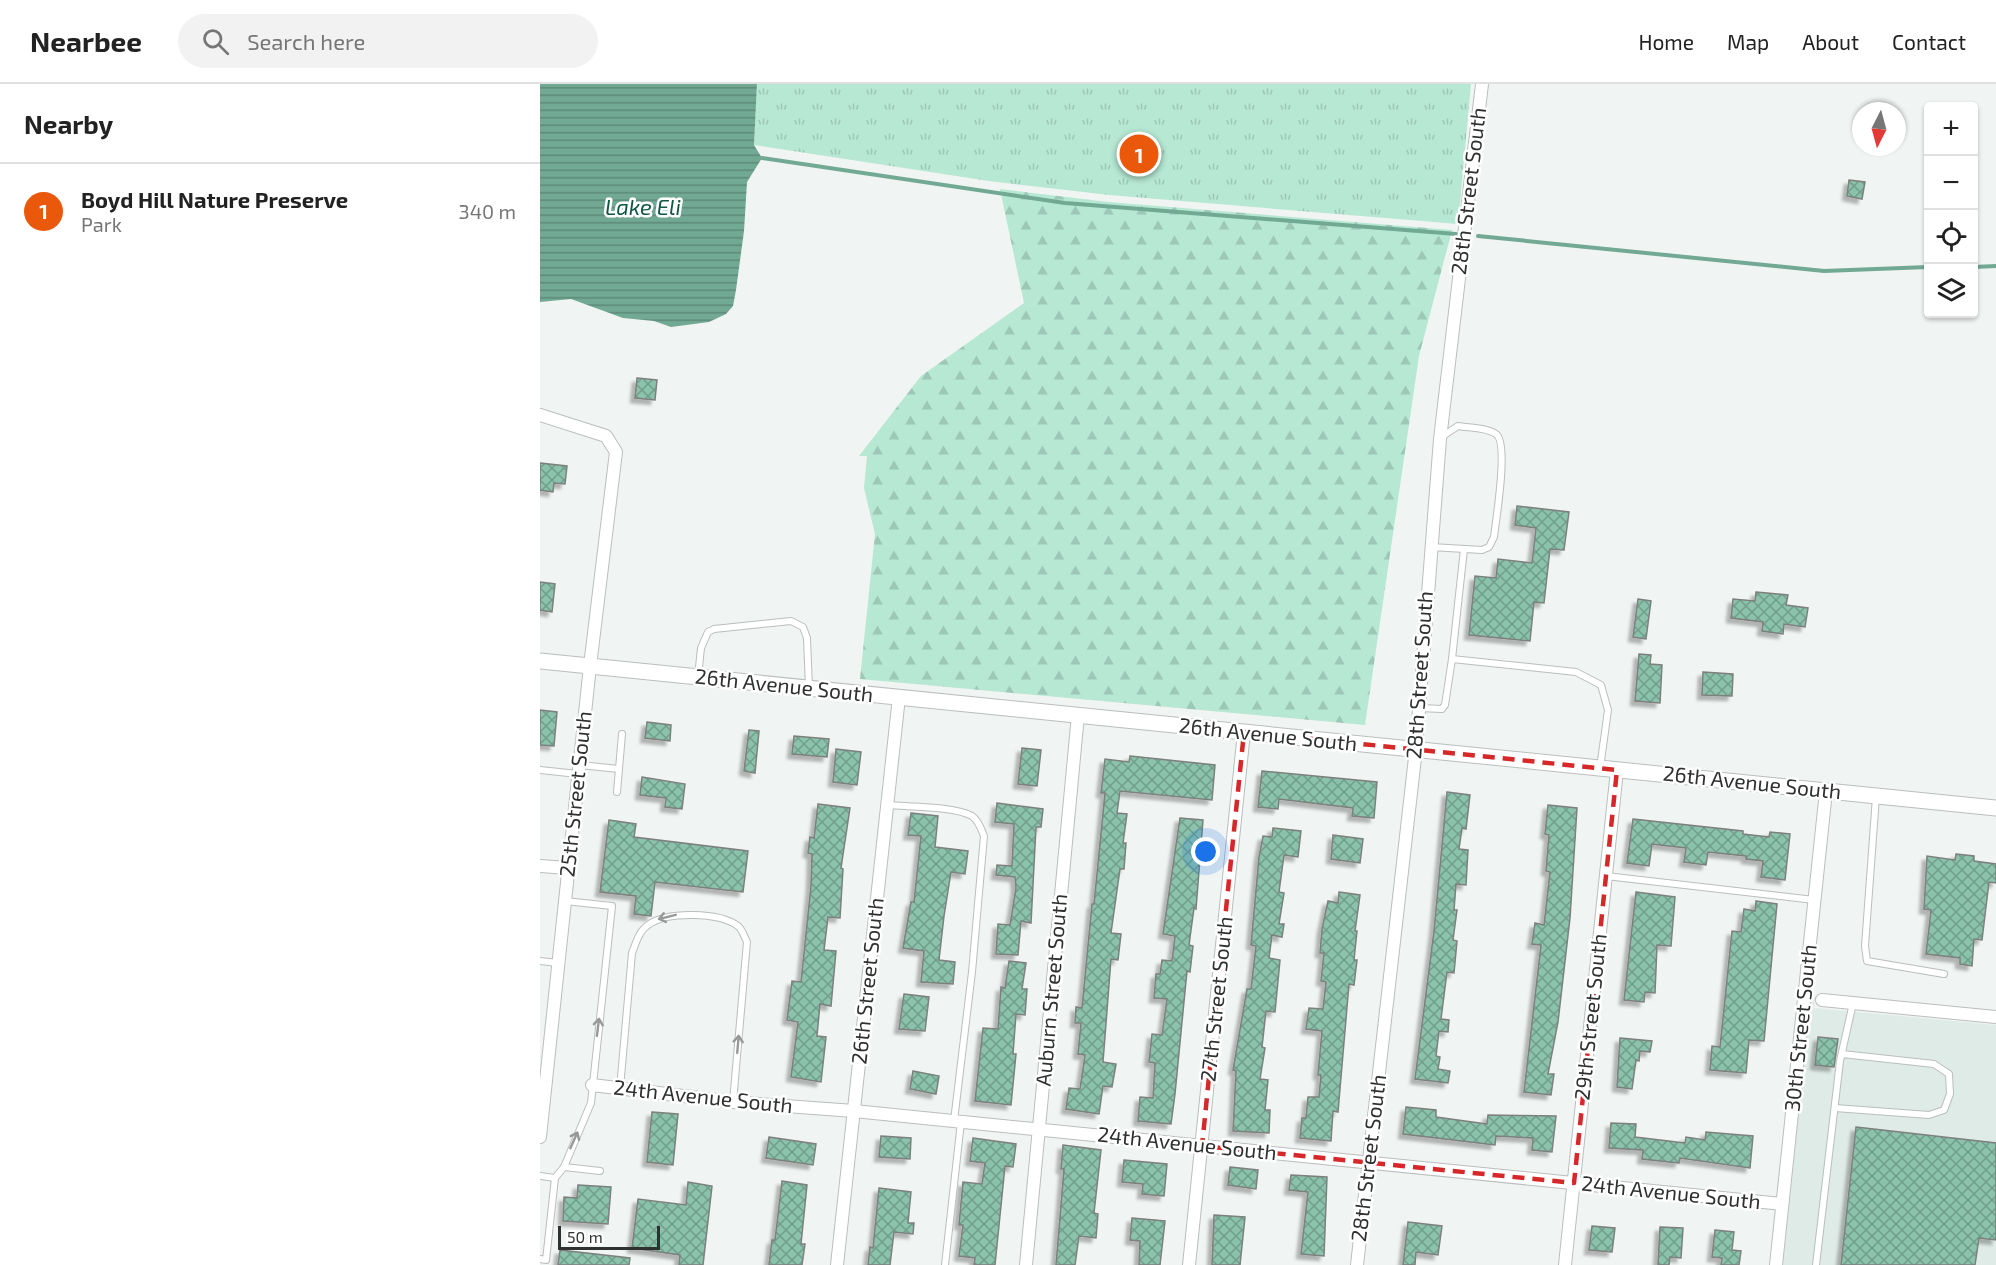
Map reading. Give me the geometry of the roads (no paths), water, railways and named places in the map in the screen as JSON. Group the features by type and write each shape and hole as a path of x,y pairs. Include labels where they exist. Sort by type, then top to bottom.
{"street":[{"name":"28th Street South","path":"1357,1265 1416,749 1440,439 1482,84"},
{"name":"25th Street South","path":"540,416 606,436 616,452 590,666 540,1137"},
{"name":"26th Avenue South","path":"540,661 1996,808"},
{"name":"26th Street South","path":"837,1265 899,697"},
{"name":"Auburn Street South","path":"1026,1265 1078,715"},
{"name":"27th Street South","path":"1189,1265 1244,732"},
{"name":"29th Street South","path":"1565,1265 1617,770"},
{"name":"30th Street South","path":"1776,1265 1826,791"},
{"path":"540,866 568,868"},
{"path":"1822,1000 1996,1017"},
{"name":"24th Avenue South","path":"592,1085 733,1102 958,1121 1782,1204"}],"lane":[{"path":"1430,547 1482,550 1489,547 1494,537 1502,442 1496,434 1458,426 1440,439"},
{"path":"1420,708 1442,709 1445,705 1464,549"},
{"path":"698,677 704,639 708,632 714,629 798,622 803,627 807,638 808,688"},
{"path":"1452,659 1576,672 1601,686 1608,710 1600,768"},
{"path":"617,792 622,734"},
{"path":"540,770 620,769"},
{"path":"1876,796 1865,945 1867,961 1944,974"},
{"path":"887,805 960,812 972,816 980,825 984,836 945,1265"},
{"path":"1606,876 1814,900"},
{"path":"540,1259 546,1260 555,1178 564,1167 591,1103 612,906 565,901"},
{"path":"620,1088 632,953 638,936 646,926 675,915 727,919 740,927 747,942 733,1102"},
{"path":"540,961 558,963"},
{"path":"1816,1265 1834,1108 1853,1003"},
{"path":"1834,1108 1929,1115 1944,1110 1950,1094 1949,1074 1934,1064 1842,1054"},
{"path":"564,1167 600,1171"},
{"path":"540,1176 555,1178"}],"water":[{"name":"Lake Eli","path":"540,84 757,84 754,145 762,158 747,182 744,231 736,290 733,306 726,314 709,322 671,327 654,321 623,318 571,299 540,302"}],"waterway":[{"path":"762,158 1065,203 1456,234"},
{"path":"1478,236 1824,271 1924,267"},
{"path":"1978,267 1996,266"}],"place":[{"name":"Boyd Hill Nature Preserve","path":"1139,154"}]}
